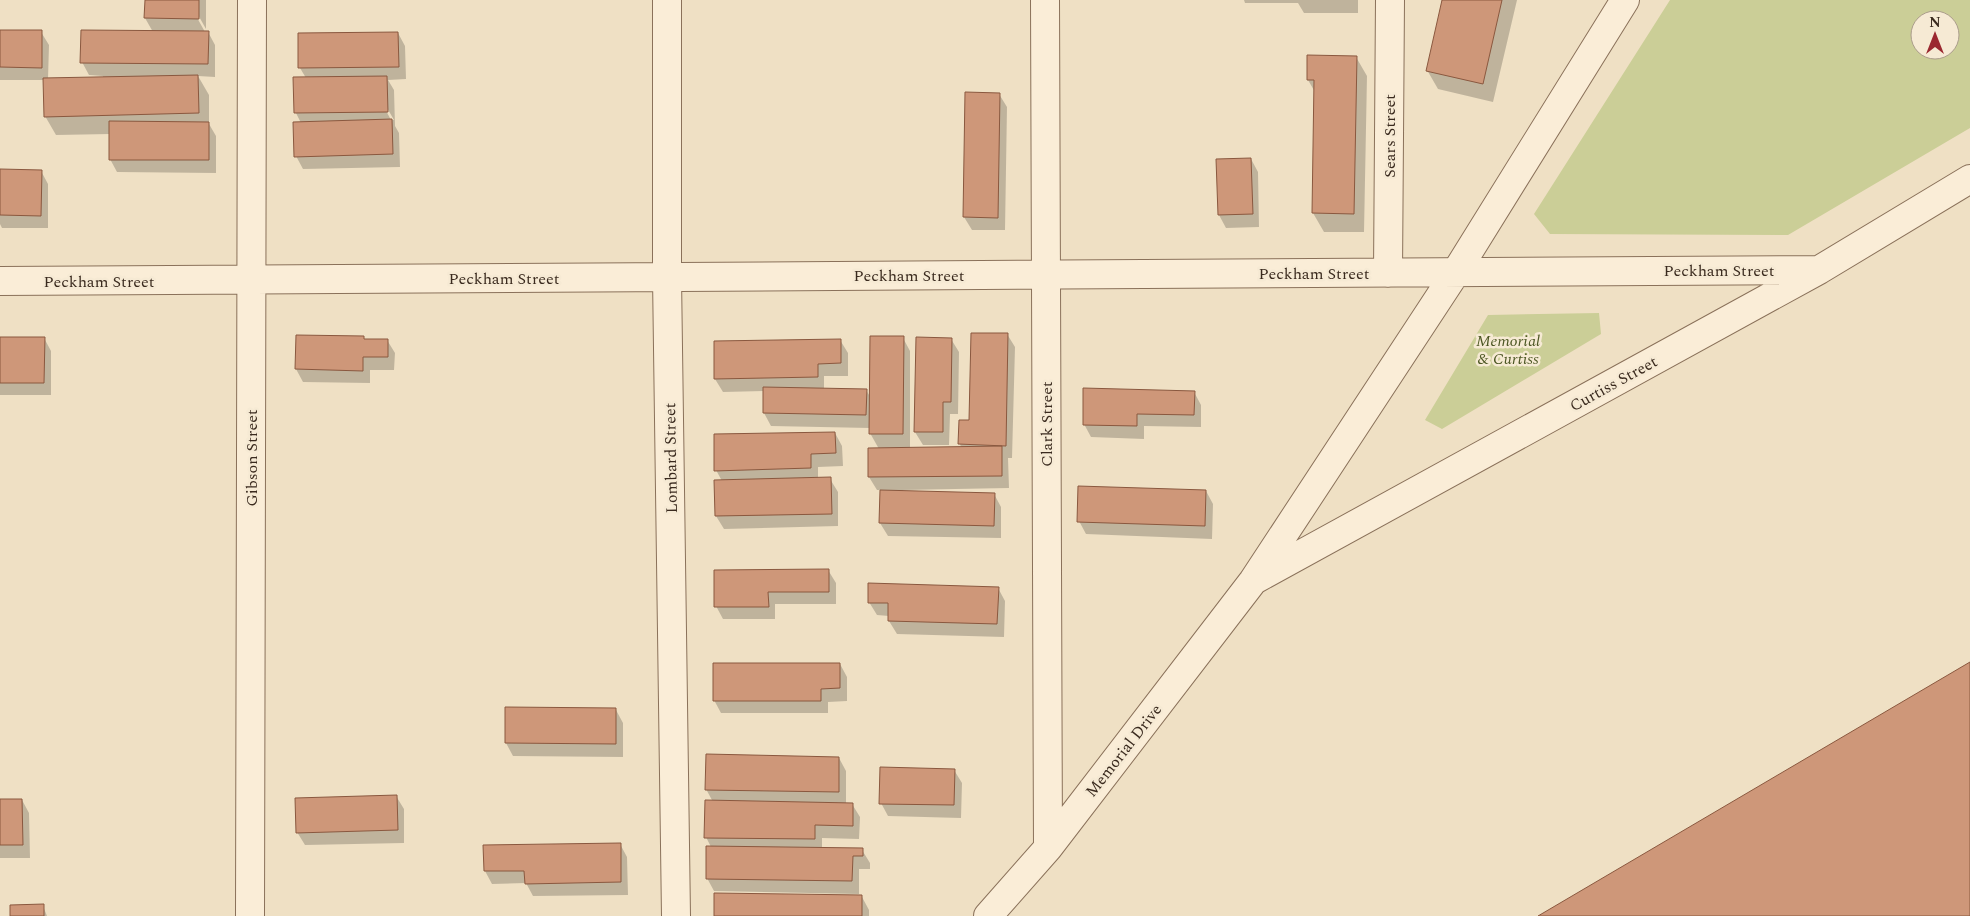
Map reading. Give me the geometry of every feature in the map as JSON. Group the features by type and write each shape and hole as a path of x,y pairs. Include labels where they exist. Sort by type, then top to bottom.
{"street":[{"name":"Gibson Street","path":"250,916 252,0"},
{"name":"Lombard Street","path":"667,0 668,276 676,916"},
{"name":"Clark Street","path":"1045,0 1048,848"},
{"name":"Sears Street","path":"1388,273 1390,0"},
{"name":"Memorial Drive","path":"988,916 1048,848 1253,581 1456,272 1625,0"},
{"name":"Curtiss Street","path":"1253,581 1819,270 1970,179"},
{"name":"Peckham Street","path":"0,281 1819,270"}],"green space":[{"path":"1670,0 1970,0 1970,128 1788,235 1550,234 1534,214"},
{"name":"Memorial & Curtiss","path":"1599,313 1601,334 1442,429 1425,420 1488,315"}],"building":[{"path":"145,0 199,0 199,19 144,18"},
{"path":"1442,0 1502,0 1483,84 1426,71"},
{"path":"0,30 42,30 42,68 0,67"},
{"path":"81,30 209,31 208,64 80,63"},
{"path":"398,32 399,67 298,68 298,33"},
{"path":"1307,55 1357,56 1354,214 1312,213 1314,80 1307,80"},
{"path":"198,75 199,113 44,117 43,78"},
{"path":"387,76 388,112 294,113 293,77"},
{"path":"965,92 1000,93 998,218 963,217"},
{"path":"392,119 393,154 294,157 293,122"},
{"path":"109,121 209,122 209,160 109,160"},
{"path":"1251,158 1253,214 1218,215 1216,159"},
{"path":"0,169 42,170 41,216 0,215"},
{"path":"971,333 1008,333 1006,446 958,444 959,420 969,420"},
{"path":"296,335 364,336 364,339 388,339 388,357 363,357 363,371 295,369"},
{"path":"870,336 904,336 903,434 869,434"},
{"path":"0,337 45,337 44,383 0,383"},
{"path":"916,337 952,338 951,402 943,402 943,432 914,432"},
{"path":"841,339 841,363 818,364 818,377 714,379 714,341"},
{"path":"763,387 867,389 866,415 763,413"},
{"path":"1083,388 1195,391 1194,415 1137,414 1137,426 1083,425"},
{"path":"835,432 836,453 811,454 811,468 714,471 714,434"},
{"path":"1002,446 1002,476 868,477 868,448"},
{"path":"831,477 832,514 715,516 714,480"},
{"path":"1078,486 1206,490 1205,526 1077,522"},
{"path":"880,490 995,493 994,526 879,523"},
{"path":"829,569 829,592 768,592 769,607 714,607 714,570"},
{"path":"868,583 999,587 997,624 888,621 888,603 868,603"},
{"path":"1970,662 1970,916 1538,916"},
{"path":"713,663 840,663 840,688 821,689 821,701 713,701"},
{"path":"505,707 616,708 616,744 505,743"},
{"path":"706,754 839,757 839,792 705,790"},
{"path":"880,767 955,769 954,805 879,804"},
{"path":"397,795 398,830 296,833 295,798"},
{"path":"0,799 22,799 23,845 0,845"},
{"path":"705,800 853,803 853,826 815,825 815,839 704,838"},
{"path":"621,843 621,882 525,884 524,871 484,871 483,845"},
{"path":"706,846 863,848 863,856 853,856 852,881 706,879"},
{"path":"714,893 862,895 862,916 714,916"},
{"path":"44,904 44,916 10,916 10,905"}]}
